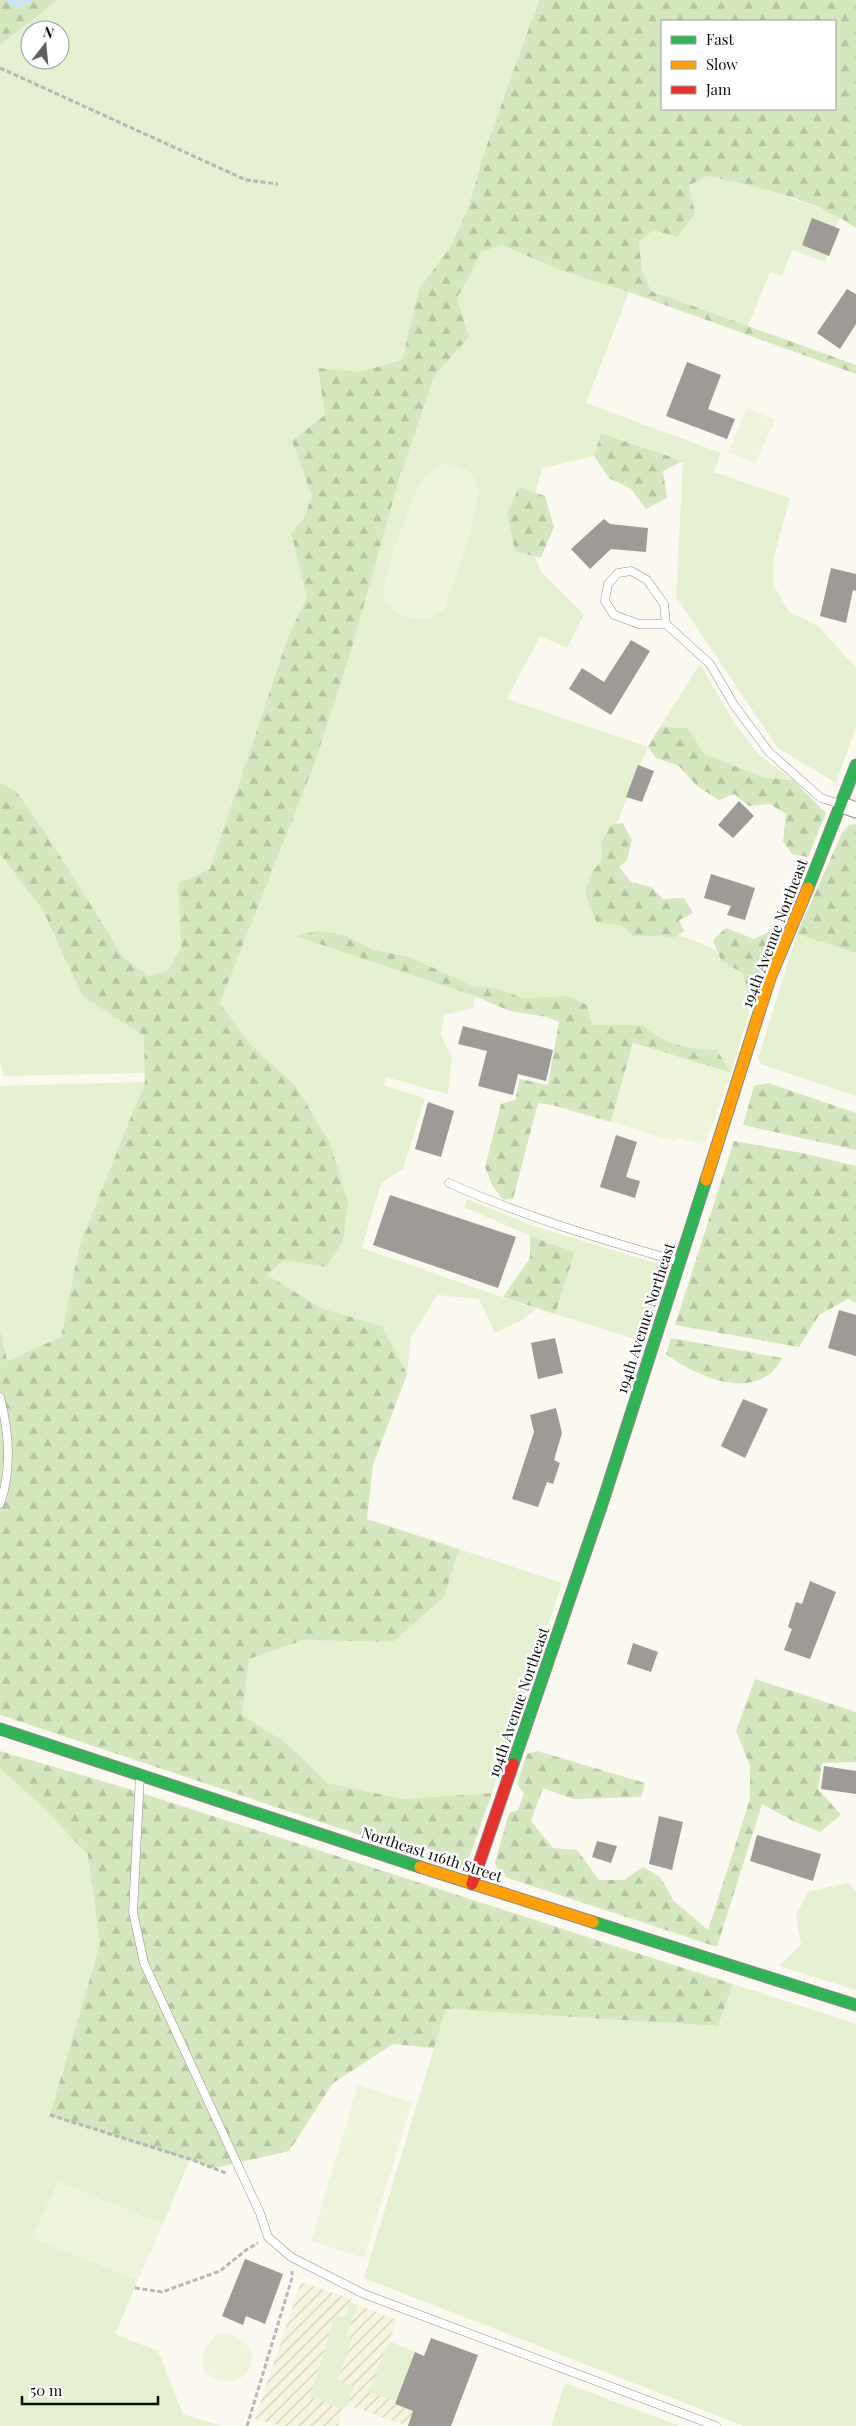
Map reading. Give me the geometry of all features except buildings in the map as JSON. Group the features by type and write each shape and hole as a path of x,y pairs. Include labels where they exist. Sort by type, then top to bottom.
{"street":[{"name":"194th Avenue Northeast","path":"472,1884 600,1510 770,978 849,807 856,765"},
{"name":"Northeast 116th Street","path":"0,1729 472,1884 856,2005"}],"lane":[{"path":"666,624 639,624 614,615 605,601 608,584 618,573 631,571 647,580 664,604 666,624 710,664 734,705 769,752 820,798 849,807"},
{"path":"449,1182 482,1198 602,1240 679,1261"},
{"path":"0,1397 4,1415 8,1456 0,1504"},
{"path":"140,1775 133,1912 144,1963 260,2213 268,2237 291,2258 364,2294 716,2426"}],"path":[{"path":"0,68 246,180 278,184"},
{"path":"50,2115 198,2162 246,2183"},
{"path":"135,2288 162,2292 220,2271 246,2250 268,2237"},
{"path":"247,2426 292,2278 291,2258"}],"shaded area":[{"path":"301,2282 351,2299 345,2318 335,2315 311,2396 343,2409 338,2426 282,2426 255,2419"},
{"path":"358,2305 397,2320 369,2392 396,2401 395,2405 413,2411 408,2426 348,2405 354,2387 337,2381 353,2338 346,2335"}],"green space":[{"path":"0,0 58,0 32,20 20,20 20,29 0,45"},
{"path":"58,0 539,0 484,153 468,209 449,249 419,289 402,360 359,372 318,369 325,415 292,441 312,498 303,519 291,533 307,596 288,637 210,869 178,883 181,948 168,970 149,976 124,958 45,832 16,791 0,783 0,45 20,29 20,70 70,70 70,20 32,20"},
{"path":"539,0 856,0 856,228 841,218 784,195 706,176 689,186 695,214 677,237 653,230 639,242 642,270 651,291 856,365 856,374 629,292 563,271 502,245 481,252 470,276 457,297 469,337 435,375 400,476 352,647 314,765 220,1003 250,1044 295,1085 330,1143 348,1202 343,1241 326,1267 284,1260 267,1275 323,1309 382,1326 407,1374 373,1465 367,1519 459,1549 444,1597 393,1642 304,1640 249,1659 242,1715 285,1742 328,1783 402,1799 492,1793 465,1870 0,1715 0,1329 7,1361 61,1337 80,1244 145,1082 144,1036 82,996 44,912 0,854 0,783 16,791 45,832 124,958 149,976 168,970 181,948 178,883 210,869 288,637 307,597 291,533 303,519 312,497 292,441 325,415 318,368 359,372 402,360 419,289 449,249 468,209 484,153"},
{"path":"706,176 749,183 840,216 825,262 792,250 782,276 770,272 748,326 651,291 642,270 639,242 653,230 689,186"},
{"path":"502,244 563,271 629,292 586,403 721,453 714,472 790,498 774,557 773,584 789,612 818,626 856,668 856,727 836,783 778,748 676,597 683,461 602,433 594,456 542,468 525,532 541,572 584,615 567,648 540,636 507,699 648,747 616,825 601,843 602,860 592,872 585,891 589,906 597,923 621,925 633,936 676,937 680,935 716,950 721,961 743,973 748,993 754,995 731,1073 717,1050 678,1045 661,1038 643,1025 592,1025 568,996 523,998 495,988 473,986 410,957 374,950 344,935 296,936 475,996 473,1008 444,1015 441,1036 452,1057 448,1094 386,1077 384,1086 425,1098 403,1169 381,1183 362,1248 536,1309 521,1321 495,1333 479,1299 437,1295 411,1338 407,1374 382,1326 323,1309 267,1275 284,1260 330,1143 295,1085 250,1044 227,1037 220,1003 314,765 400,476 435,375 469,337 457,297 470,276 481,252"},
{"path":"747,408 775,420 755,464 728,452"},
{"path":"601,433 683,461 663,471 667,498 646,509 631,489 609,478 594,456"},
{"path":"442,464 463,468 475,479 478,494 475,509 466,546 443,610 432,618 411,618 392,610 388,605 384,589 386,576 417,488 430,471"},
{"path":"519,487 545,496 554,527 541,558 515,551 507,514"},
{"path":"700,664 735,724 759,755 793,780 765,778 705,754 687,728 660,727"},
{"path":"660,727 687,728 705,754 765,778 793,780 826,813 808,857 792,854 783,841 786,814 770,804 749,806 734,794 719,800 697,786 679,766 656,758 648,747"},
{"path":"623,823 632,840 627,860 619,867 631,882 651,887 663,899 684,898 693,913 679,920 684,931 676,937 633,936 621,925 597,923 589,906 585,891 592,872 602,860 601,843 611,825"},
{"path":"856,824 856,953 797,934 842,833 849,825"},
{"path":"0,854 44,912 82,996 145,1036 145,1073 4,1076 0,1062"},
{"path":"726,928 754,939 771,931 779,933 754,995 748,993 743,973 721,961 713,940"},
{"path":"318,931 344,935 374,950 410,957 473,986 495,988 523,998 568,996 587,1005 592,1025 643,1025 661,1038 678,1045 717,1050 731,1073 633,1043 611,1122 552,1105 538,1103 513,1199 503,1200 492,1185 485,1167 501,1104 515,1100 520,1079 548,1085 559,1022 547,1017 510,1011 475,996 295,936"},
{"path":"797,934 856,953 856,1096 761,1064 758,1059"},
{"path":"633,1043 731,1073 706,1142 699,1144 680,1138 674,1141 611,1122"},
{"path":"145,1082 80,1244 61,1337 7,1361 0,1328 0,1086"},
{"path":"768,1083 856,1113 856,1150 743,1125 754,1086"},
{"path":"734,1141 802,1153 856,1166 856,1303 848,1299 819,1315 799,1347 675,1325"},
{"path":"467,1199 533,1226 669,1267 645,1342 555,1314 575,1252 530,1236 464,1207"},
{"path":"530,1236 575,1252 555,1314 503,1297 530,1258"},
{"path":"671,1338 782,1358 770,1374 758,1380 731,1383 716,1380 689,1369 666,1354"},
{"path":"459,1549 562,1583 492,1793 402,1799 328,1783 285,1742 242,1715 249,1659 304,1640 393,1642 444,1597"},
{"path":"755,1679 856,1712 856,1762 822,1763 818,1789 841,1815 820,1832 793,1821 762,1804 717,1947 499,1875 495,1862 509,1813 518,1810 524,1794 517,1784 527,1754 537,1751 645,1783 641,1797 573,1799 543,1788 531,1821 553,1848 577,1850 599,1880 624,1880 643,1867 660,1877 674,1901 708,1930 750,1799 750,1766 736,1731"},
{"path":"0,1751 129,1789 733,1984 718,2026 446,2009 434,2048 393,2044 333,2083 289,2151 215,2168 50,2115 100,1944 88,1855 41,1805 0,1769"},
{"path":"0,1769 41,1805 88,1855 100,1944 50,2115 190,2159 163,2224 58,2182 32,2237 138,2280 115,2334 158,2351 183,2414 221,2426 0,2426"},
{"path":"848,1883 856,1891 856,1990 779,1966 801,1944 796,1915 808,1892"},
{"path":"733,1984 856,2024 856,2426 744,2426 364,2278 446,2009 718,2026"},
{"path":"358,2085 412,2102 364,2258 311,2241"},
{"path":"58,2182 163,2224 138,2280 32,2237"},
{"path":"350,2302 358,2305 346,2335 353,2338 337,2380 354,2387 348,2405 343,2409 310,2397 335,2315 345,2317"},
{"path":"218,2333 230,2334 239,2338 253,2354 249,2369 242,2377 232,2381 221,2381 211,2377 204,2370 202,2360 206,2347"},
{"path":"389,2341 415,2352 396,2401 368,2392"},
{"path":"565,2383 680,2426 551,2426"}],"waterway":[{"path":"8,0 18,5 29,0"}],"traffic: fast":[{"path":"808,888 856,765"},
{"path":"513,1764 603,1501 706,1180"},
{"path":"0,1729 420,1867"},
{"path":"593,1922 856,2005"}],"traffic: slow":[{"path":"706,1180 770,978 808,888"},
{"path":"420,1867 593,1922"}],"traffic: jam":[{"path":"472,1884 513,1764"}]}
